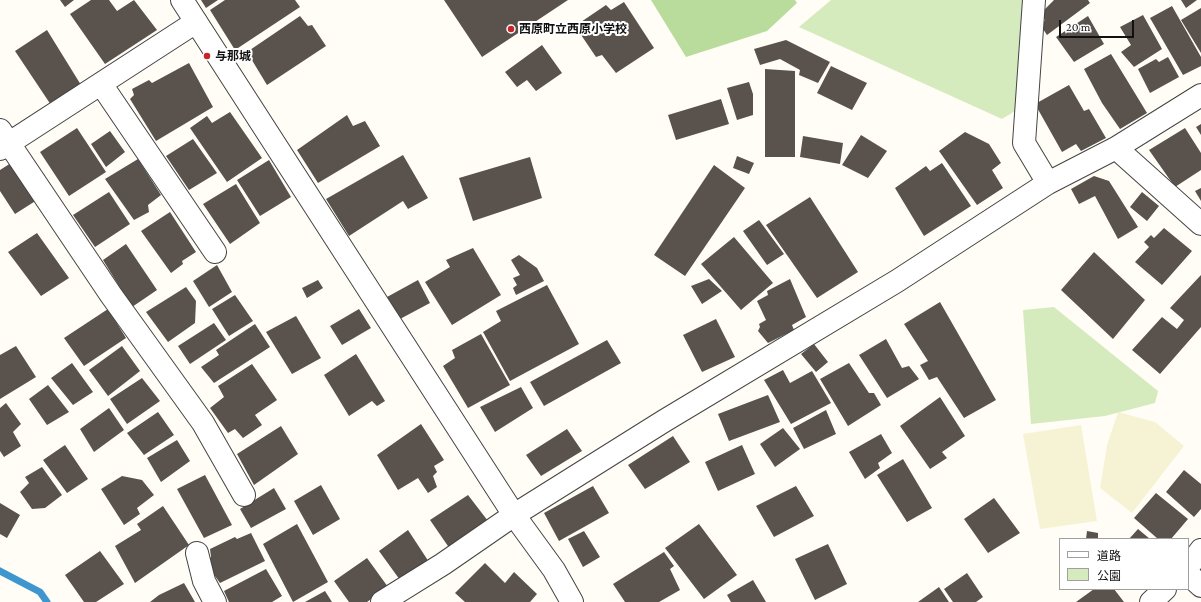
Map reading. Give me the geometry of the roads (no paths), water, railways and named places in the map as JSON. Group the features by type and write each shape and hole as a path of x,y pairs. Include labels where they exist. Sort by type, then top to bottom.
{"street":[{"path":"182,0 514,515 554,570 572,602"},
{"path":"1034,0 1024,143 1048,183"},
{"path":"196,22 101,84 3,141 203,423 244,495"},
{"path":"101,84 215,252"},
{"path":"382,602 443,564 514,515 664,421 897,281 1048,183 1116,148 1201,95"},
{"path":"1116,148 1201,224"},
{"path":"1189,566 1201,550"},
{"path":"197,553 204,581 215,602"},
{"path":"1189,575 1201,586"},
{"path":"1151,602 1164,590"}],"waterway":[{"path":"0,571 40,592 47,602"}],"place":[{"name":"西原町立西原小学校","path":"511,29"},
{"name":"与那城","path":"207,56"}]}
